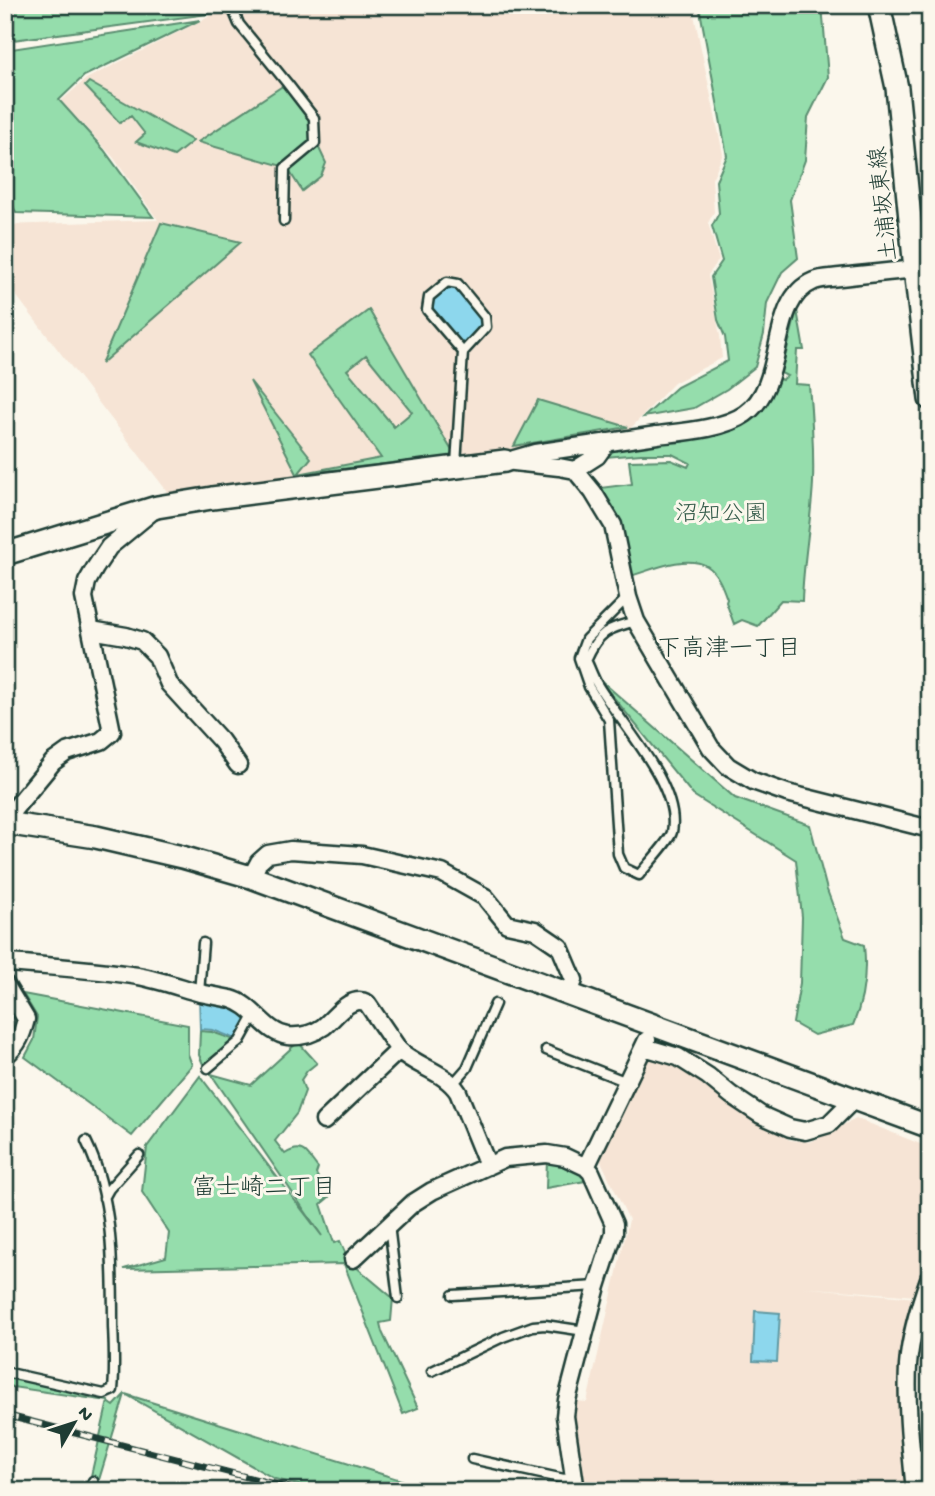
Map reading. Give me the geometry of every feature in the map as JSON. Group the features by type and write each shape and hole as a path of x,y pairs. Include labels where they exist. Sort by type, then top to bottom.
{"street":[{"name":"土浦坂東線","path":"879,5 897,88 930,398"},
{"path":"5,554 157,507 505,461 535,453 702,429 730,421 745,414 765,388 773,370 786,310 799,290 815,280 915,269"},
{"path":"575,470 597,456 607,442"},
{"path":"505,461 575,470 593,492 613,525 628,597 636,621 711,748 728,766 753,781 788,793 930,829"},
{"path":"157,507 109,547 95,568 84,597 112,733 102,741 67,752 53,762 5,821 96,837 182,857 251,877 930,1127"},
{"path":"91,630 142,641 157,656 169,684 221,741 238,765"},
{"path":"251,877 268,854 291,850 362,855 442,873 485,897 507,924 535,930 560,947 573,980 569,994"},
{"path":"5,965 11,963 138,976 233,1000 245,1005 276,1032 297,1037 322,1028 346,1006 362,1000 367,1003 400,1050 415,1063 453,1084 488,1166"},
{"path":"5,984 26,1019 23,1033 15,1048 5,1056"},
{"path":"586,1167 644,1047 651,1025"},
{"path":"644,1047 678,1057 761,1115 790,1128 806,1131 829,1124 854,1099"},
{"path":"324,1121 400,1050"},
{"path":"353,1259 413,1203 432,1191 505,1158 547,1154 565,1157 591,1172 614,1224 614,1233 567,1400 565,1416 575,1484"},
{"path":"915,1491 909,1428 908,1363 917,1313 929,1281"},
{"path":"912,1457 930,1461"}],"lane":[{"path":"231,5 239,24 314,118 316,144 285,168 284,221"},
{"path":"456,468 463,352 486,327 485,317 458,284 447,282 429,297 427,310 463,352"},
{"path":"628,597 586,639 579,658 589,687 609,720 618,854 624,868 639,875 672,835 668,795 654,769 596,683 586,660 593,645 609,628 636,621"},
{"path":"199,993 203,943"},
{"path":"453,1084 467,1068 495,1004"},
{"path":"208,1068 240,1041 255,1014"},
{"path":"546,1050 627,1082"},
{"path":"5,1371 104,1394 113,1390 111,1235 99,1176 86,1141"},
{"path":"104,1198 139,1155"},
{"path":"388,1224 398,1298"},
{"path":"453,1294 597,1286"},
{"path":"432,1371 503,1337 533,1326 545,1325 585,1331"},
{"path":"472,1459 564,1479 575,1484"},
{"path":"88,1491 93,1481"}],"shaded area":[{"path":"232,5 692,5 723,154 712,179 714,212 708,223 719,260 708,275 722,358 674,383 629,430 513,450 170,495 5,281 5,225 158,220 113,157 61,101 86,79"},
{"path":"649,1055 684,1069 748,1117 790,1140 809,1142 856,1118 930,1148 930,1256 916,1296 802,1287 916,1298 899,1376 909,1491 584,1491 572,1416 576,1401 587,1402 629,1220 599,1157"}],"green space":[{"path":"5,5 215,5 216,13 5,41"},
{"path":"699,5 822,5 828,77 808,117 805,160 790,200 798,258 782,272 767,303 764,334 755,367 727,389 694,408 644,417 677,387 728,361 711,277 722,261 712,226 719,213 716,181 727,156"},
{"path":"200,20 84,76 59,100 104,150 153,217 16,213 5,187 5,50"},
{"path":"89,82 193,141 174,156 136,142 145,134 131,116 120,123 85,86"},
{"path":"284,85 310,121 312,143 282,166 198,142"},
{"path":"318,146 326,163 321,176 302,191 288,169"},
{"path":"161,223 241,242 101,364"},
{"path":"369,310 455,456 299,474 381,458 308,355","holes":["366,355 412,412 394,427 347,370"]},
{"name":"沼知公園","path":"797,310 804,350 797,350 795,384 809,385 813,458 802,601 781,600 758,626 742,620 734,624 722,586 707,566 679,562 631,576 622,527 600,488 632,484 629,461 671,460 688,467 690,463 672,454 605,457 613,451 728,430 754,416 764,404 777,378 782,380 787,376 781,373"},
{"path":"250,381 311,458 297,474"},
{"path":"538,400 628,427 514,446"},
{"path":"597,677 735,798 810,825 827,890 845,938 864,945 864,986 853,1025 814,1035 793,1023 800,983 802,917 796,860 693,795"},
{"path":"23,994 188,1025 188,1054 192,1065 132,1136 25,1057 34,1040 37,1017"},
{"path":"200,1031 235,1040 208,1065 203,1064 199,1055"},
{"path":"298,1042 317,1063 301,1080 305,1091 297,1113 275,1141 285,1154 301,1150 318,1168 316,1174 329,1197 321,1204 334,1243 340,1241 349,1261 393,1298 391,1321 380,1323 382,1332 418,1408 403,1414 344,1264 124,1269 166,1257 169,1233 142,1192 147,1147 200,1076 322,1236 211,1074 251,1085"},
{"path":"547,1160 563,1162 587,1176 585,1181 546,1188"},
{"path":"5,1376 104,1399 107,1401 5,1386"},
{"path":"125,1394 98,1483 91,1476 108,1402 114,1406"},
{"path":"125,1394 436,1491 322,1491 275,1479"}],"water":[{"path":"448,286 464,297 481,321 482,326 463,348 431,310 432,299"},
{"path":"199,995 253,1014 236,1039 213,1030 200,1029"},
{"path":"755,1311 780,1313 777,1362 753,1361"}],"railway":[{"path":"5,1415 301,1491"}],"district":[{"name":"下高津一丁目","path":"729,647"},
{"name":"富士崎二丁目","path":"264,1186"}]}
